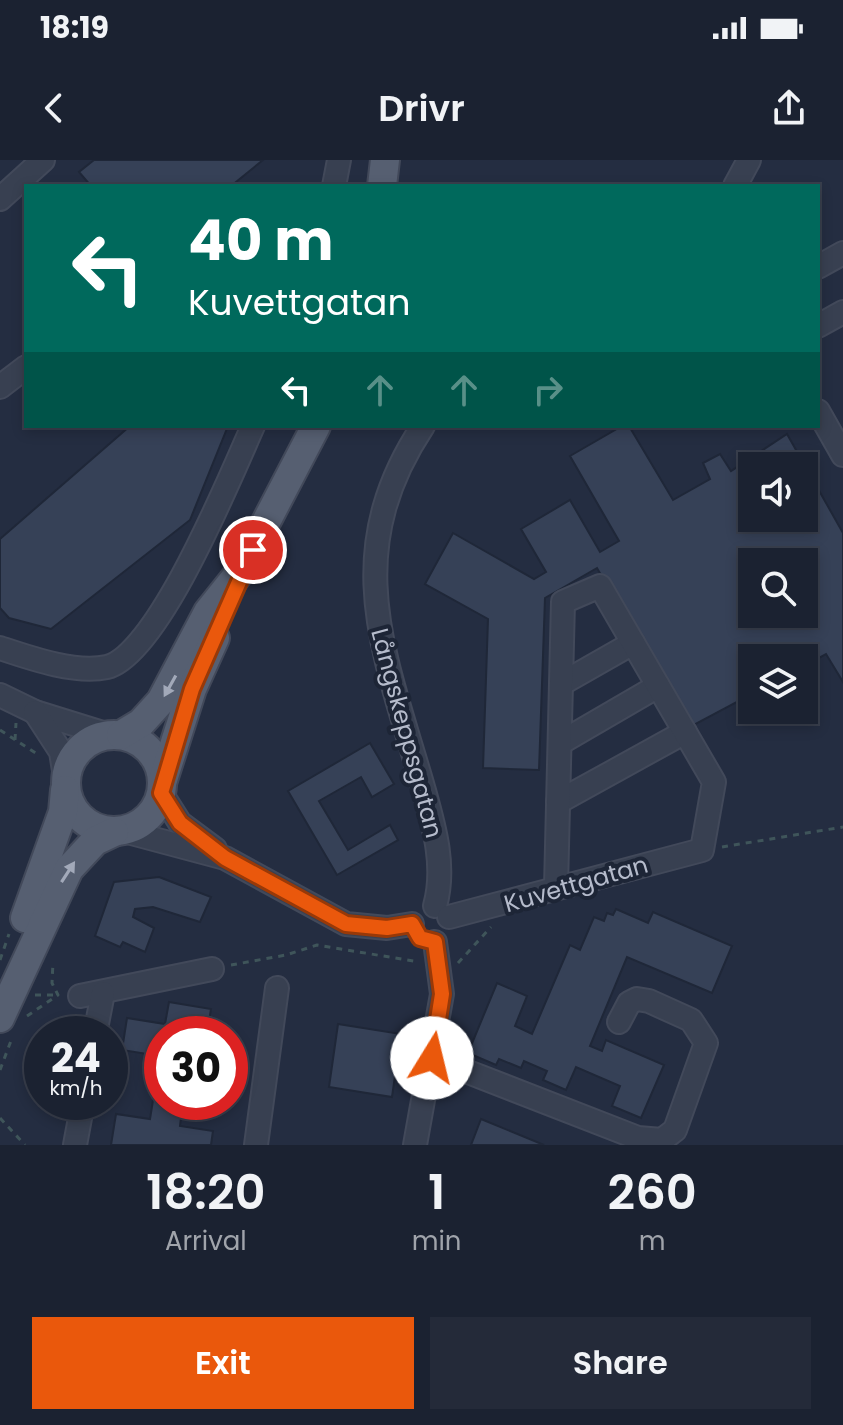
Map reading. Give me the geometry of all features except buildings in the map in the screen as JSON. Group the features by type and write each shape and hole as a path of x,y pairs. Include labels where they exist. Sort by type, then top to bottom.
{"main road":[{"path":"382,184 385,160"},
{"path":"0,1018 69,869 95,841 148,817 161,789 192,689 226,615 240,572 315,428"},
{"path":"0,982 63,812 69,764 85,744 115,735 153,713 208,612 240,572"},
{"path":"115,735 151,752 161,789"},
{"path":"65,783 77,815 100,830 119,831"}],"street":[{"path":"0,199 43,160"},
{"path":"334,184 339,160"},
{"path":"736,184 749,160"},
{"path":"820,266 843,253"},
{"path":"820,325 843,312"},
{"path":"0,387 24,369"},
{"path":"830,421 843,455"},
{"path":"0,648 51,665 108,667 137,648 201,543 252,428"},
{"name":"Långskeppsgatan","path":"422,428 395,475 386,501 377,540 373,581 379,635 435,829 442,912"},
{"path":"556,887 563,602 600,586 714,782 702,850"},
{"path":"561,684 633,643"},
{"path":"560,743 658,686"},
{"path":"0,695 61,752 65,783"},
{"path":"26,717 62,718 115,735"},
{"path":"558,802 685,732"},
{"path":"161,789 180,823 225,858 346,924 387,928 412,924"},
{"path":"119,831 225,858"},
{"name":"Kuvettgatan","path":"442,912 511,903 556,887 702,850"},
{"path":"412,924 420,910 442,912 448,931 435,942"},
{"path":"412,924 420,938 435,942"},
{"path":"415,1145 442,994 435,942"},
{"path":"80,996 212,969"},
{"path":"256,1145 277,988"},
{"path":"99,1016 103,993"},
{"path":"432,1058 638,1138 662,1140 675,1130 706,1043 691,1020 649,1001 637,999 629,1003 619,1022"},
{"path":"75,1145 80,1120"}],"path":[{"path":"15,740 26,717"},
{"path":"702,850 843,827"},
{"path":"457,963 511,903"},
{"path":"212,969 286,955 317,945 411,959 430,966"},
{"path":"0,1118 25,1145"}],"route":[{"path":"253,550 240,572 226,615 192,689 161,793 180,823 225,858 291,895 346,924 387,928 412,924 420,938 435,942 442,994 432,1058"}]}
